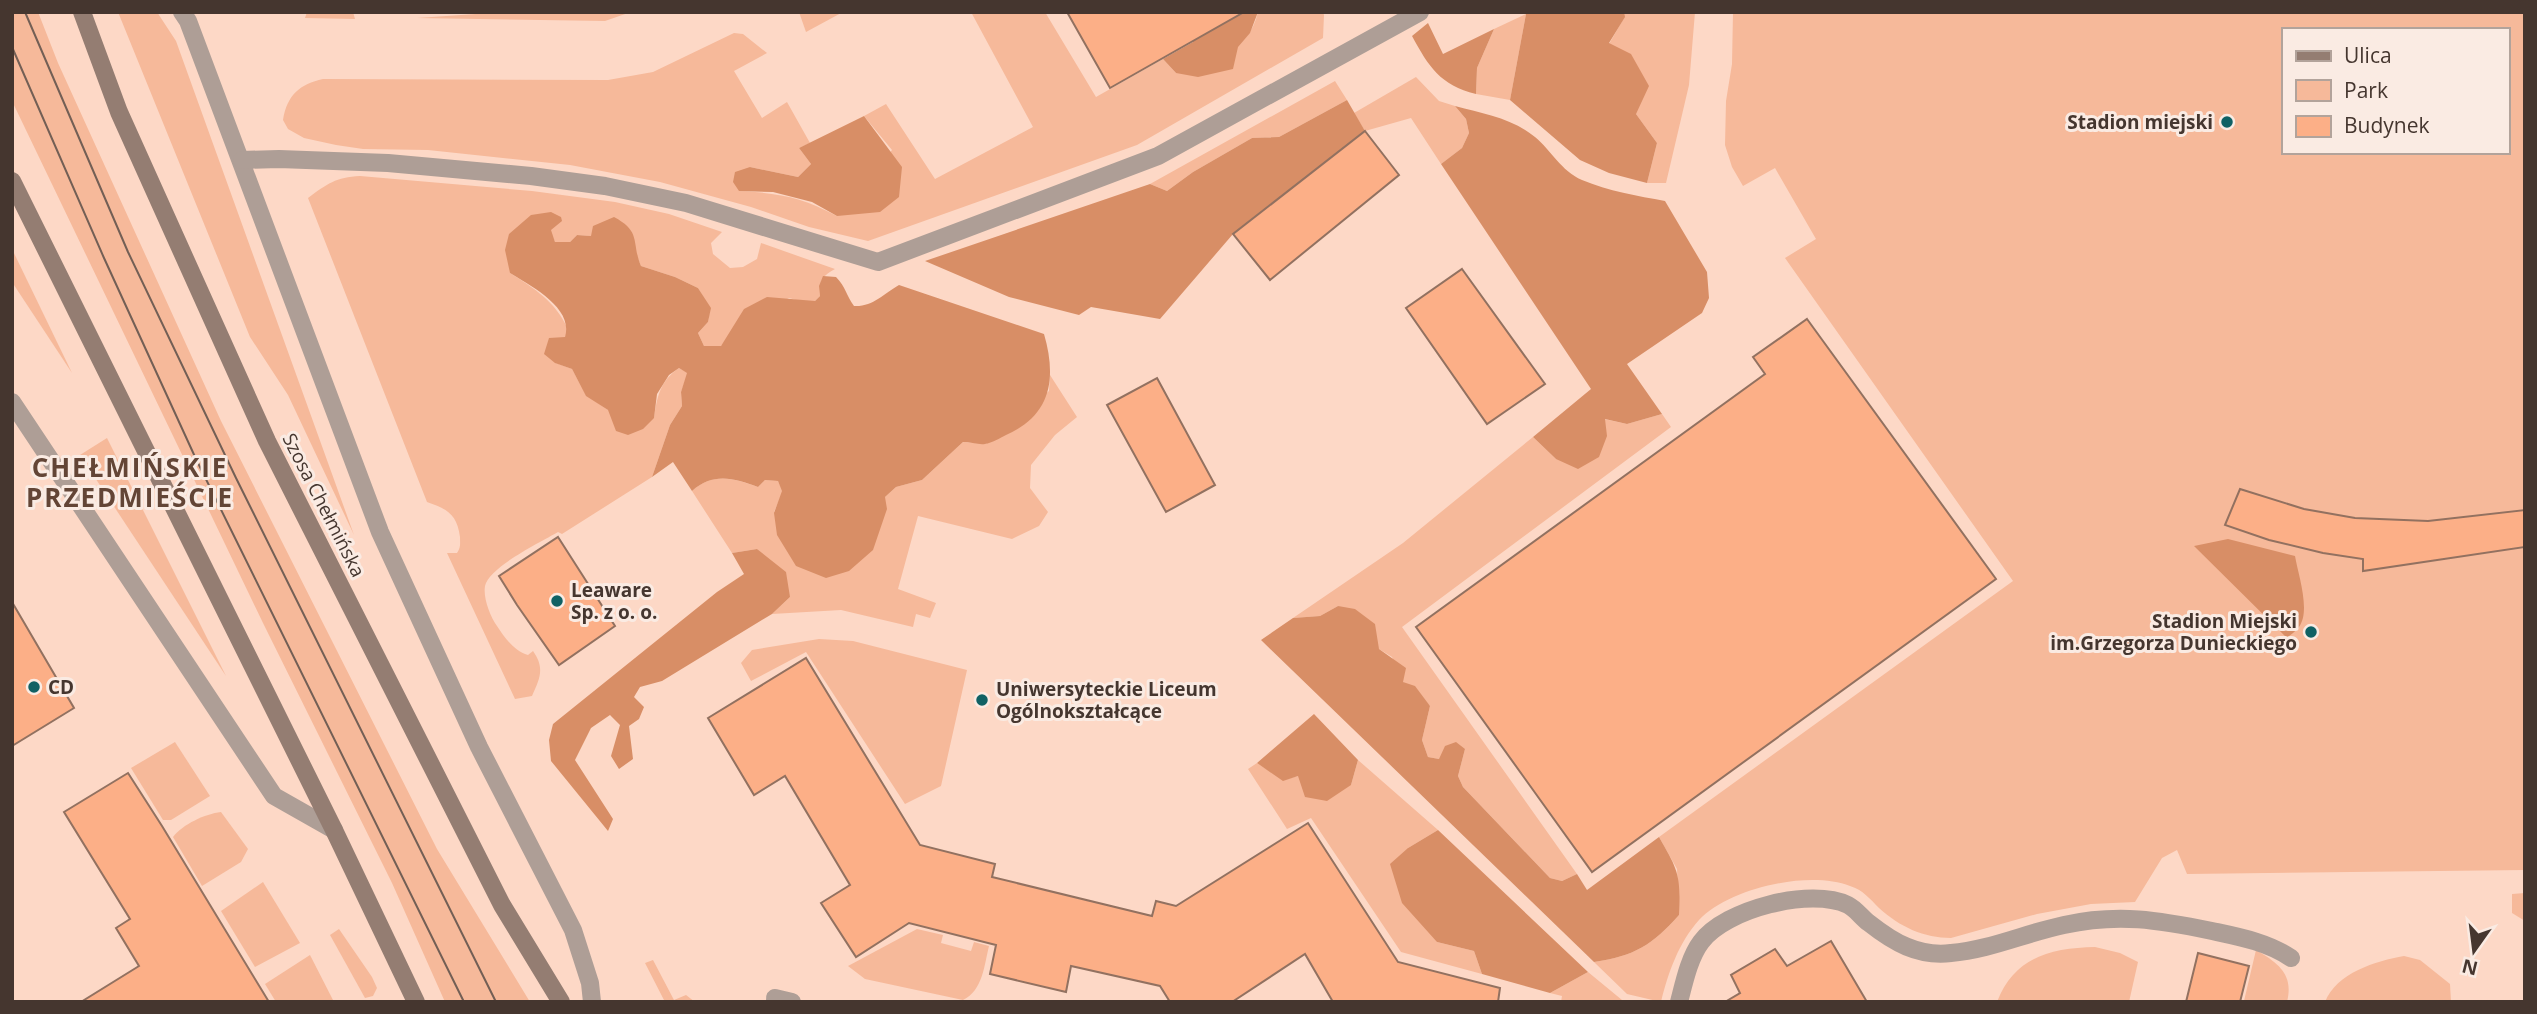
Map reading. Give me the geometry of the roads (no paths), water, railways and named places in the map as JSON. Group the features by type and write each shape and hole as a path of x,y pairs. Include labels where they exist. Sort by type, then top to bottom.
{"main road":[{"name":"Szosa Chełmińska","path":"82,12 119,112 267,441 502,905 561,1002"},
{"path":"12,181 334,830 416,1002"}],"street":[{"path":"182,12 188,21 242,160 380,531 479,747 573,930 590,982 592,1002"},
{"path":"242,160 388,163 531,176 605,186 686,203 878,262 1158,156 1420,12"},
{"path":"12,402 274,796 334,830"},
{"path":"1679,1002 1686,974 1701,941 1727,920 1754,907 1792,900 1818,899 1849,905 1888,937 1915,951 1930,954 1952,953 1985,946 2063,925 2135,918 2155,919 2254,940 2291,958"}],"tram line":[{"path":"25,12 128,252 236,478 496,1002"},
{"path":"12,47 196,459 464,1002"}],"place":[{"name":"Stadion miejski","path":"2227,122"},
{"name":"Leaware Sp. z o. o.","path":"557,601"},
{"name":"Stadion Miejski im.Grzegorza Dunieckiego","path":"2311,632"},
{"name":"CD","path":"34,687"},
{"name":"Uniwersyteckie Liceum Ogólnokształcące","path":"982,700"}],"district":[{"name":"CHEŁMIŃSKIE PRZEDMIEŚCIE","path":"130,483"}]}
